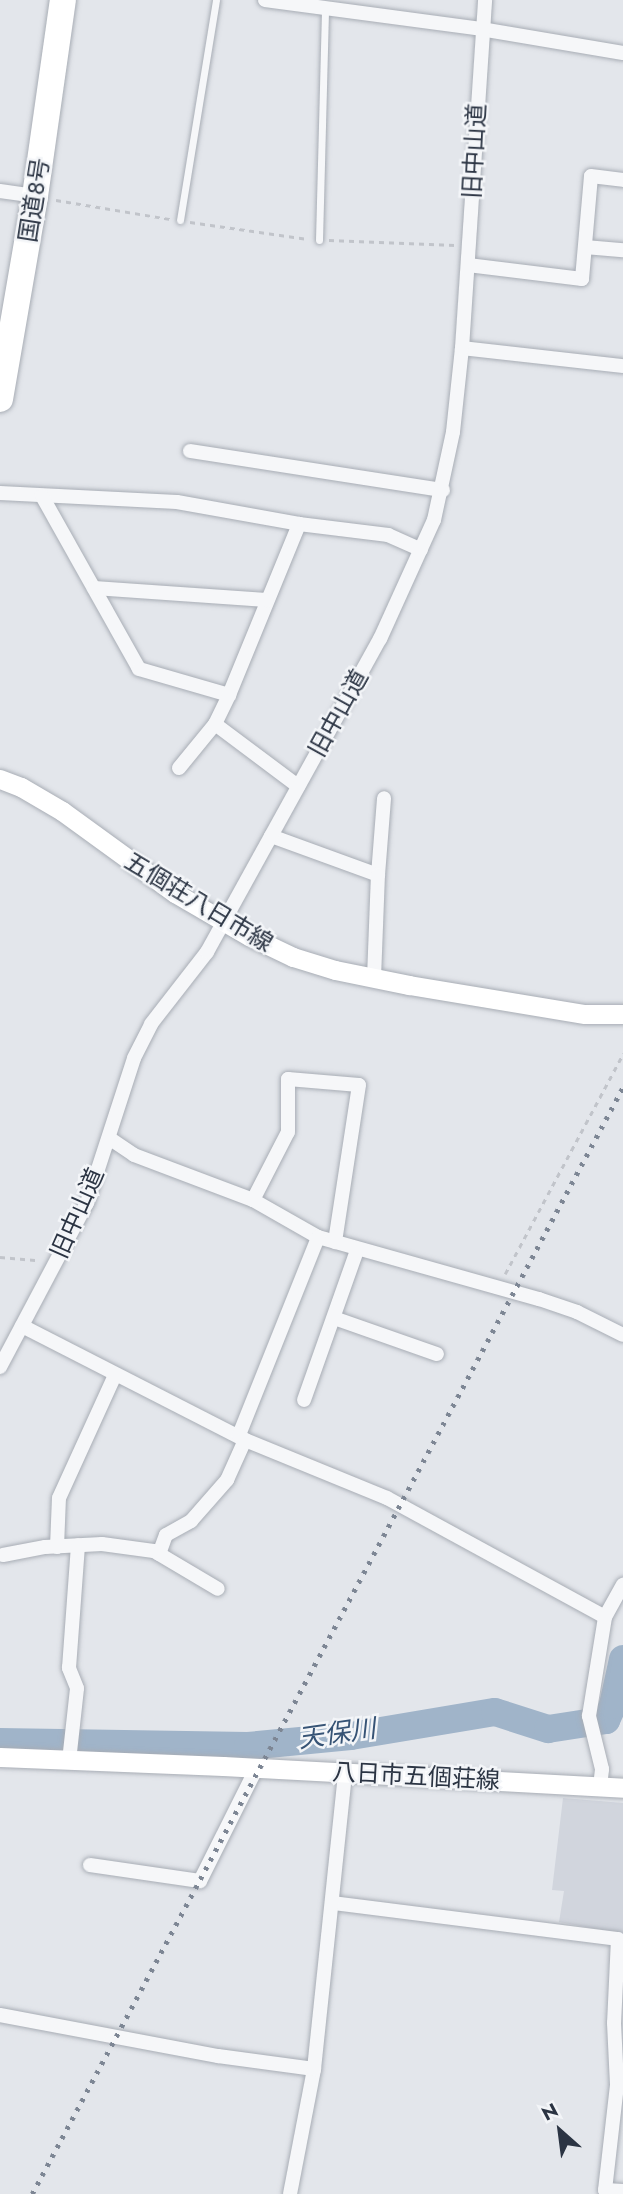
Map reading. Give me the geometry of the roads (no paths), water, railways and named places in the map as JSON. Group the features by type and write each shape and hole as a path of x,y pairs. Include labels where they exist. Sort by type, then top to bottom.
{"highway":[{"name":"国道8号","path":"0,399 35,196 63,0"}],"main road":[{"name":"五個荘八日市線","path":"0,779 21,787 62,811 175,893 293,957 374,978 585,1014 623,1014"},
{"name":"八日市五個荘線","path":"0,1757 623,1788"}],"street":[{"path":"265,0 481,29 623,52"},
{"name":"旧中山道","path":"0,1367 87,1203 123,1083 151,1024 207,952 222,920 380,639 421,551 443,490 462,348 485,0"},
{"path":"468,265 582,279 591,176 623,180"},
{"path":"0,191 35,196"},
{"path":"585,247 623,250"},
{"path":"462,348 623,366"},
{"path":"190,451 443,490"},
{"path":"0,493 177,502 299,524 388,535 421,551"},
{"path":"42,496 139,669 229,695"},
{"path":"180,768 215,724 299,524"},
{"path":"93,589 267,600"},
{"path":"215,724 298,786"},
{"path":"374,978 384,798"},
{"path":"271,836 379,875"},
{"path":"253,1200 288,1132 288,1079 359,1085 335,1242"},
{"path":"108,1139 134,1155 253,1200 318,1237 577,1312 623,1335"},
{"path":"159,1554 166,1535 191,1521 227,1480 318,1237"},
{"path":"304,1401 357,1250"},
{"path":"334,1318 437,1354"},
{"path":"22,1326 115,1376 242,1438 387,1498 605,1617"},
{"path":"57,1547 59,1497 115,1376"},
{"path":"3,1555 102,1544 159,1554 218,1589"},
{"path":"69,1761 76,1688 69,1668 78,1545"},
{"path":"600,1786 601,1769 589,1716 605,1617 623,1585"},
{"path":"90,1865 200,1881 257,1768"},
{"path":"290,2194 314,2069 345,1773"},
{"path":"333,1903 618,1939 621,1955 614,2023 620,2086 605,2192 623,2191"},
{"path":"0,2015 218,2056 314,2069"}],"lane":[{"path":"180,220 216,0"},
{"path":"319,240 325,9"}],"waterway":[{"name":"天保川","path":"0,1742 248,1746 351,1736 495,1712 548,1729 606,1720 613,1705 623,1659"}],"railway":[{"path":"32,2194 623,1087"}]}
